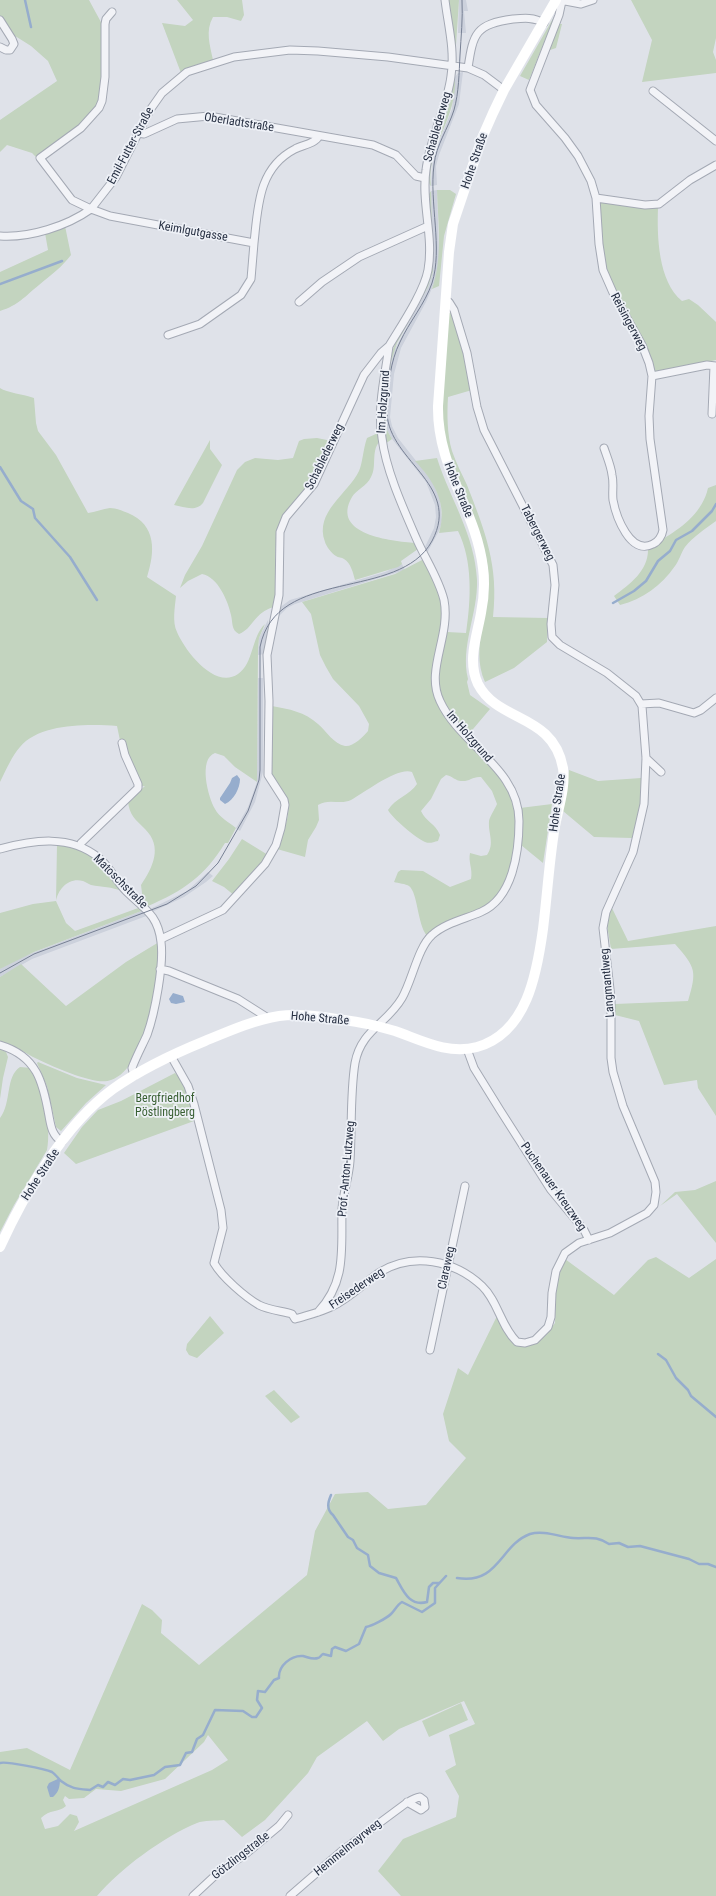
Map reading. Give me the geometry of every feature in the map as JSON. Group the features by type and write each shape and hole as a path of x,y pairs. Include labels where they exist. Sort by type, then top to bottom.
{"main road":[{"name":"Hohe Straße","path":"0,1247 28,1193 62,1142 98,1102 134,1076 171,1056 216,1036 268,1018 283,1016 315,1016 375,1026 444,1048 467,1049 484,1044 502,1033 520,1012 533,983 538,964 553,839 564,778 558,752 546,734 537,727 494,703 483,691 475,674 473,659 484,594 483,565 475,533 444,457 438,420 438,396 450,246 454,224 482,138 504,90 544,22 559,0"}],"street":[{"name":"Schablederweg","path":"161,939 222,910 265,864 276,845 281,828 284,800 268,775 270,702 267,656 279,595 280,532 286,517 314,484 364,375 381,353 389,346 426,278 428,264 428,226 425,178 427,159 448,94 452,66 451,41 445,0"},
{"path":"559,0 581,4 593,0"},
{"name":"Reisingerweg","path":"559,0 559,15 530,90 536,105 566,138 578,156 590,181 596,198 599,244 603,270 614,295 642,345 652,376 649,416 650,439 663,530 658,540 652,545 644,547 636,545 626,532 613,500 612,475 604,448"},
{"path":"0,236 19,236 43,230 84,214 91,209 72,200 46,169 40,158 81,128 99,108 102,101 105,77 105,24 106,19 112,12"},
{"path":"468,68 472,44 475,37 484,27 493,22 519,19 536,18 544,22"},
{"path":"0,20 14,44 10,50 0,47"},
{"name":"Emil-Futter-Straße","path":"91,209 116,177 156,100 179,77 196,68 234,57 273,51 318,51 388,57 468,68 484,75 504,90"},
{"path":"653,90 716,140"},
{"name":"Oberladtstraße","path":"138,133 144,134 177,119 209,116 373,145 396,155 416,176 425,178"},
{"path":"168,335 200,324 241,295 251,279 260,193 268,173 273,166 288,152 315,141 318,136"},
{"path":"596,198 646,205 659,204 695,177 716,165"},
{"name":"Keimlgutgasse","path":"91,209 110,216 254,243"},
{"path":"299,302 322,282 359,257 428,226"},
{"name":"Tabergerweg","path":"446,302 449,302 454,310 467,353 477,406 484,430 554,565 556,584 551,630 553,639 560,645 608,673 636,696 641,704"},
{"name":"Im Holzgrund","path":"375,1026 402,998 428,938 440,929 488,908 501,895 512,870 517,852 519,820 515,799 504,778 455,725 443,708 436,692 436,672 446,624 444,600 440,587 422,550 403,504 382,440 381,405 389,346"},
{"path":"652,376 707,365 715,366 712,414"},
{"path":"661,772 646,758 641,704 660,703 694,713 705,708 716,698"},
{"path":"80,846 80,843 138,788 138,784 125,755 122,743"},
{"name":"Langmantlweg","path":"646,758 644,804 636,843 606,912 603,924 611,998 611,1058 613,1072 623,1106 655,1182"},
{"name":"Matoschstraße","path":"0,849 26,842 47,840 80,846 99,858 124,890 149,911 161,939 160,969 151,1020 132,1068 134,1076"},
{"path":"160,969 238,999 268,1018"},
{"name":"Prof.-Anton-Lutzweg","path":"318,1312 333,1293 340,1266 342,1209 350,1162 355,1064 364,1038 375,1026"},
{"path":"0,1045 20,1054 30,1062 40,1076 52,1130 55,1137 62,1142"},
{"name":"Puchenauer Kreuzweg","path":"467,1049 474,1068 500,1110 551,1190 584,1230 588,1240 618,1230 650,1211 655,1201 655,1182"},
{"name":"Freisederweg","path":"171,1056 188,1086 194,1104 221,1210 223,1228 214,1263 220,1273 259,1305 292,1314 296,1319 328,1309 341,1302 372,1278 400,1263 423,1260 448,1265 471,1277 482,1286 488,1294 510,1335 521,1344 535,1340 546,1331 551,1317 552,1293 556,1271 562,1256 571,1248 588,1240"},
{"name":"Claraweg","path":"430,1350 465,1186"},
{"path":"333,1293 341,1302"},
{"name":"Hemmelmayrweg","path":"290,1896 343,1850 407,1802"},
{"name":"Götzlingstraße","path":"193,1896 221,1870 243,1856 279,1826 288,1815"}],"shaded area":[{"path":"459,0 466,0 468,11 464,11 466,33 458,33"},
{"path":"463,72 459,104 436,166 437,185 431,186 433,157 452,109 455,77 458,73"},
{"path":"437,190 439,256 436,279 426,302 401,348 394,374 390,417 392,426 398,438 432,481 440,499 442,520 440,529 427,553 424,549 434,528 436,517 435,505 426,482 392,439 387,430 385,411 389,372 394,351 428,287 433,272 431,191"},
{"path":"402,564 405,570 295,604 287,608 276,619 279,608 290,600 385,572"},
{"path":"268,620 269,632 265,654 258,655 259,638"},
{"path":"258,678 263,678 263,772 255,802 240,831 236,828 248,807 257,782"},
{"path":"208,872 213,876 206,882 184,897 152,912 150,909 187,891"},
{"path":"144,910 149,915 32,959 0,977 0,969 22,957"}],"green space":[{"path":"0,0 89,0 102,24 104,33 101,98 93,115 37,158 32,153 7,145 0,152 0,120 57,81 48,61 31,46 12,34 0,16"},
{"path":"177,0 242,0 244,15 241,21 227,17 213,17 209,28 209,33 213,60 181,73 162,23 185,26 193,20"},
{"path":"448,0 459,0 455,60"},
{"path":"631,0 716,0 716,38 713,52 716,60 716,73 642,82 652,40"},
{"path":"555,15 529,80 520,76"},
{"path":"559,24 562,24 556,48 547,51"},
{"path":"455,77 455,92 452,106 433,158 431,186 429,179 433,152"},
{"path":"437,190 450,190 456,194 444,236 439,286 432,289 438,265 439,253"},
{"path":"431,191 433,272 428,287 397,343 391,362 385,411 387,430 392,439 385,444 383,406 388,367 393,349 431,261 429,194"},
{"path":"601,202 658,208 659,244 661,258 668,282 682,301 689,299 698,305 716,322 716,360 663,372 655,371 614,291 604,264"},
{"path":"65,226 71,255 56,271 21,300 0,311 0,272 48,250 45,233"},
{"path":"449,313 452,313 469,368 472,390 448,397 449,438 457,464 474,502 489,549 494,581 493,617 548,618 547,642 514,668 485,682 479,654 489,583 488,569 482,541 450,461 443,425 442,407 444,368"},
{"path":"0,388 34,398 38,431 56,455 88,513 115,508 137,518 144,525 149,532 152,549 150,568 147,577 176,596 174,614 175,628 187,649 202,666 211,673 220,677 229,678 238,674 247,663 260,629 265,624 259,638 258,649 257,782 235,767 224,756 215,753 210,757 207,763 206,779 207,788 212,803 219,815 236,828 228,843 225,843 209,865 192,881 172,894 148,906 143,901 141,885 152,864 155,850 154,843 145,829 131,814 128,801 145,786 136,787 123,755 117,726 79,725 52,729 40,733 29,739 20,747 0,782"},
{"path":"378,433 379,442 375,450 373,473 367,483 352,497 347,510 349,520 356,528 367,534 379,538 415,543 418,549 401,561 402,564 398,567 355,580 348,563 343,558 334,555 327,546 323,531 324,521 328,512 359,471 367,438"},
{"path":"317,438 332,441 313,482 277,531 275,557 276,591 274,607 267,609 258,616 244,632 239,634 233,628 231,615 225,597 213,580 202,574 188,581 180,588 185,575 202,546 237,470 245,462 255,458 278,460 293,458 299,441"},
{"path":"210,440 210,449 222,465 203,503 200,506 193,508 174,505"},
{"path":"437,458 467,532 472,548 477,580 477,593 466,654 467,682 470,695 490,709 468,735 460,728 440,697 437,677 447,632 466,633 470,581 466,555 458,531 439,533 442,512 438,494 428,477 415,461"},
{"path":"716,485 716,521 688,543 678,562 658,586 636,599 620,605 614,596 632,582 641,571 647,558 648,550 686,523 702,504 708,488"},
{"path":"424,559 436,583 443,609 438,701 501,777 513,800 517,826 513,861 505,884 494,902 427,936 421,924 412,890 408,885 394,882 398,872 401,870 423,871 450,887 471,879 470,853 481,856 487,855 491,846 489,821 497,804 492,791 481,777 461,781 446,775 441,779 431,799 421,811 425,818 436,828 440,835 438,841 432,843 425,842 416,836 399,823 388,810 394,802 414,788 417,784 412,772 406,771 398,773 351,800 322,803 318,805 319,820 308,840 305,857 277,849 286,822 288,806 274,780 271,771 272,706 291,710 308,717 341,745 351,745 361,739 368,731 369,724 359,706 333,679 326,667 320,655 311,614 302,602 395,574"},
{"path":"569,770 598,781 641,778 640,806 632,838 594,837 563,811"},
{"path":"552,804 543,863 521,845 520,808"},
{"path":"242,839 268,855 235,896 224,887 212,881"},
{"path":"57,844 70,847 95,859 122,891 91,885 78,880 69,882 65,885 59,892 56,901"},
{"path":"56,901 66,923 75,931 141,907 144,910 34,952 0,969 0,913 33,904"},
{"path":"611,906 628,941 716,926 716,1116 698,1088 697,1080 664,1085 639,1021 615,1015 615,1004 688,1001 693,983 693,970 691,965 675,944 611,949 606,919"},
{"path":"159,942 157,976 149,1019 134,1058 124,1072 107,1081 88,1079 59,1069 13,1046 0,1042 0,977 21,964 66,1006 126,962"},
{"path":"0,1049 6,1052 8,1057 0,1099"},
{"path":"38,1062 77,1078 106,1085 86,1103 61,1131 56,1127 47,1086 37,1063"},
{"path":"20,1067 31,1068 39,1087 47,1119 47,1150 14,1205 0,1232 0,1118 4,1112 12,1077 15,1071"},
{"name":"Bergfriedhof Pöstlingberg","path":"175,1073 183,1083 190,1102 194,1121 76,1164 64,1153 82,1127 98,1110 121,1101"},
{"path":"716,1181 716,1243 677,1194 660,1206 675,1192 695,1190"},
{"path":"656,1257 689,1278 716,1259 716,1896 401,1896 378,1871 403,1839 456,1817 459,1796 445,1771 456,1765 449,1735 475,1724 464,1701 399,1729 383,1741 367,1721 317,1757 308,1773 265,1820 242,1837 224,1820 200,1822 184,1829 156,1845 118,1875 97,1896 0,1896 0,1752 27,1748 70,1770 142,1604 152,1610 162,1620 161,1633 199,1665 307,1575 315,1531 335,1494 368,1492 388,1509 426,1505 466,1458 449,1441 443,1414 458,1368 468,1375 497,1316 515,1344 519,1346 530,1346 545,1336 555,1323 556,1277 565,1259 614,1295 648,1260","holes":["208,1735 228,1760 212,1770 74,1831 79,1822 77,1816 70,1814 58,1826 45,1829 41,1818 48,1813 60,1810 66,1806 63,1800 65,1796 69,1799 84,1798 96,1789 121,1791 165,1779 204,1742"]},
{"path":"210,1316 224,1333 197,1358 189,1355 186,1350 187,1344"},
{"path":"274,1390 300,1417 291,1423 265,1396"},
{"path":"461,1703 468,1720 429,1737 422,1721"}],"water":[{"path":"237,775 240,779 238,790 234,797 225,804 220,800 220,798 232,778"},
{"path":"173,993 183,996 185,1002 176,1004 171,1003 169,999"},
{"path":"60,1778 58,1791 53,1797 50,1797 47,1787 49,1783"}],"waterway":[{"path":"25,0 31,27"},
{"path":"0,284 62,261"},
{"path":"0,467 21,501 33,509 35,518 70,557 97,600"},
{"path":"613,603 634,591 646,581 658,561 670,551 676,540 692,531 712,511 716,504"},
{"path":"658,1354 666,1360 676,1378 688,1390 691,1396 716,1417"},
{"path":"331,1495 328,1503 329,1510 348,1537 353,1540 357,1548 368,1555 370,1566 379,1573 396,1578 404,1592 411,1600 421,1603 427,1602 429,1587 433,1583 439,1583"},
{"path":"457,1578 471,1579 482,1576 491,1570 520,1539 535,1533 546,1533 573,1538 596,1538 609,1544 619,1543 628,1547 640,1546 689,1559 699,1564 708,1564 716,1567"},
{"path":"0,1763 17,1764 52,1772 68,1786 90,1790 98,1785 103,1787 108,1782 115,1785 123,1779 130,1780 154,1775 165,1767 180,1765 186,1753 192,1752 197,1739 203,1735 215,1710 243,1711 252,1717 256,1717 262,1708 257,1700 258,1691 265,1692 274,1680 279,1678 281,1669 290,1659 298,1656 314,1659 319,1658 323,1654 331,1656 332,1649 335,1647 346,1651 359,1644 366,1627 389,1616 402,1602 422,1612 435,1603 435,1588 446,1576"}],"tram line":[{"path":"0,973 34,954 167,904 196,886 218,863 248,811 259,780 260,647 271,622 289,605 313,594 393,572 416,560 432,541 439,521 438,503 431,487 397,443 389,426 387,400 390,374 394,358 404,335 429,291 435,270 436,240 433,194 434,165 437,151 452,117 457,96 462,28 462,0"}]}
